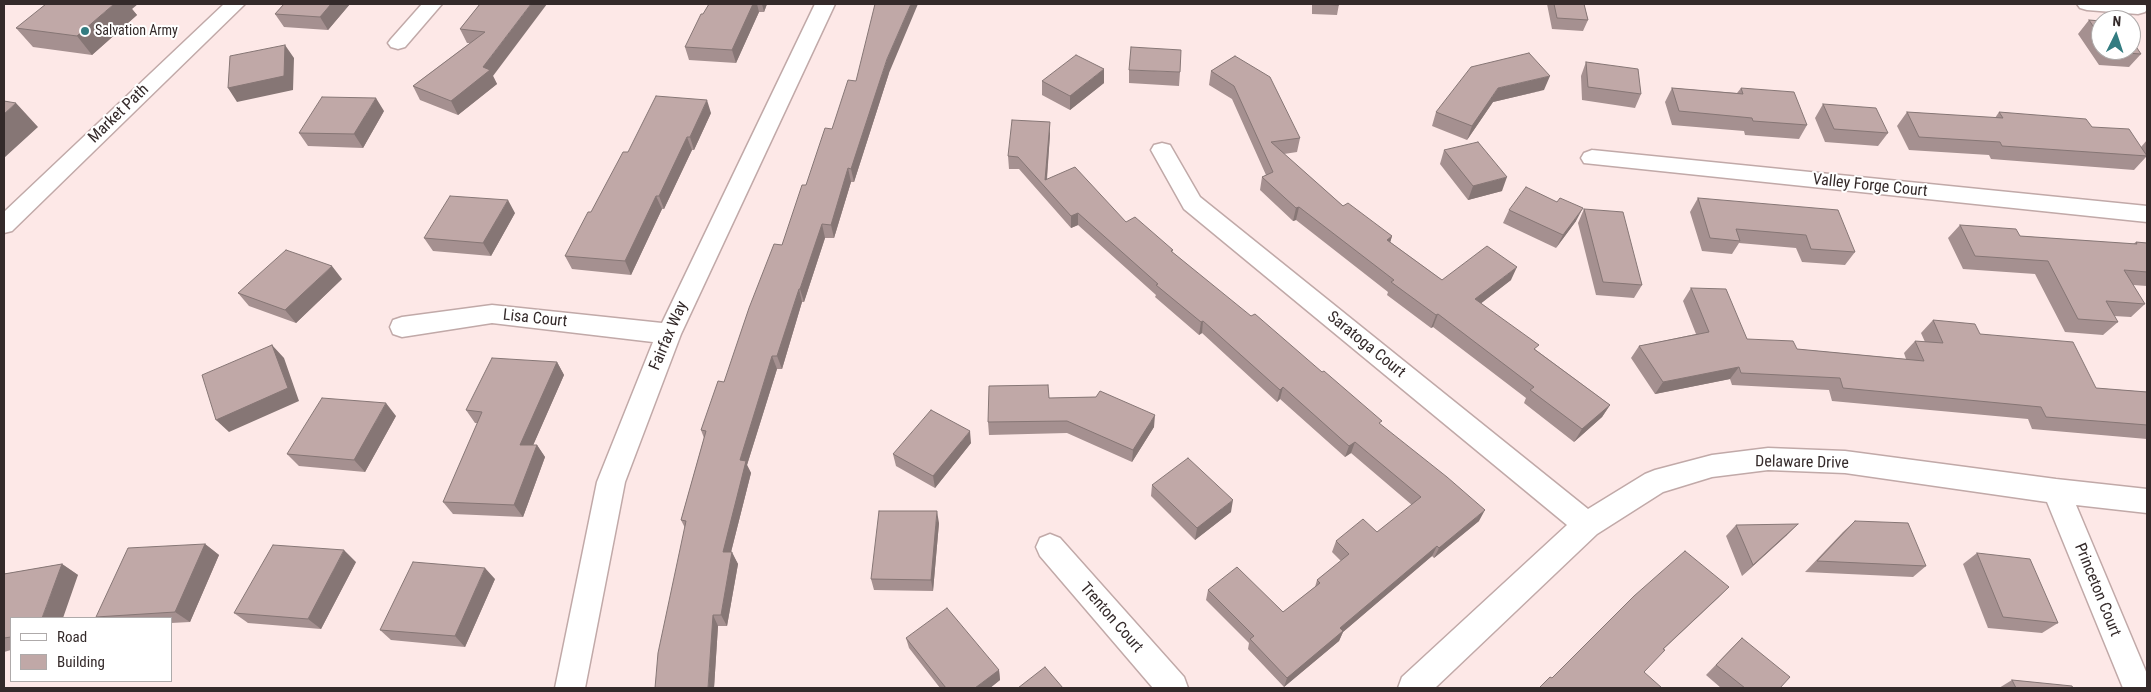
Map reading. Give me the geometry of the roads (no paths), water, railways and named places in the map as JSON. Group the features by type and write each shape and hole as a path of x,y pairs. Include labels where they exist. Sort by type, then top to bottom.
{"street":[{"name":"Market Path","path":"4,225 235,4"},
{"path":"398,43 432,4"},
{"name":"Fairfax Way","path":"570,688 611,482 669,334 825,4"},
{"path":"2087,4 2132,10"},
{"name":"Saratoga Court","path":"1162,150 1192,203 1587,525"},
{"name":"Valley Forge Court","path":"1592,158 2147,214"},
{"name":"Lisa Court","path":"402,327 492,314 669,334"},
{"name":"Delaware Drive","path":"1413,688 1587,525 1655,482 1712,466 1768,459 1845,462 2056,491 2147,501"},
{"name":"Princeton Court","path":"2056,491 2138,688"},
{"name":"Trenton Court","path":"1050,547 1173,688"}],"place":[{"name":"Salvation Army","path":"85,31"}]}
